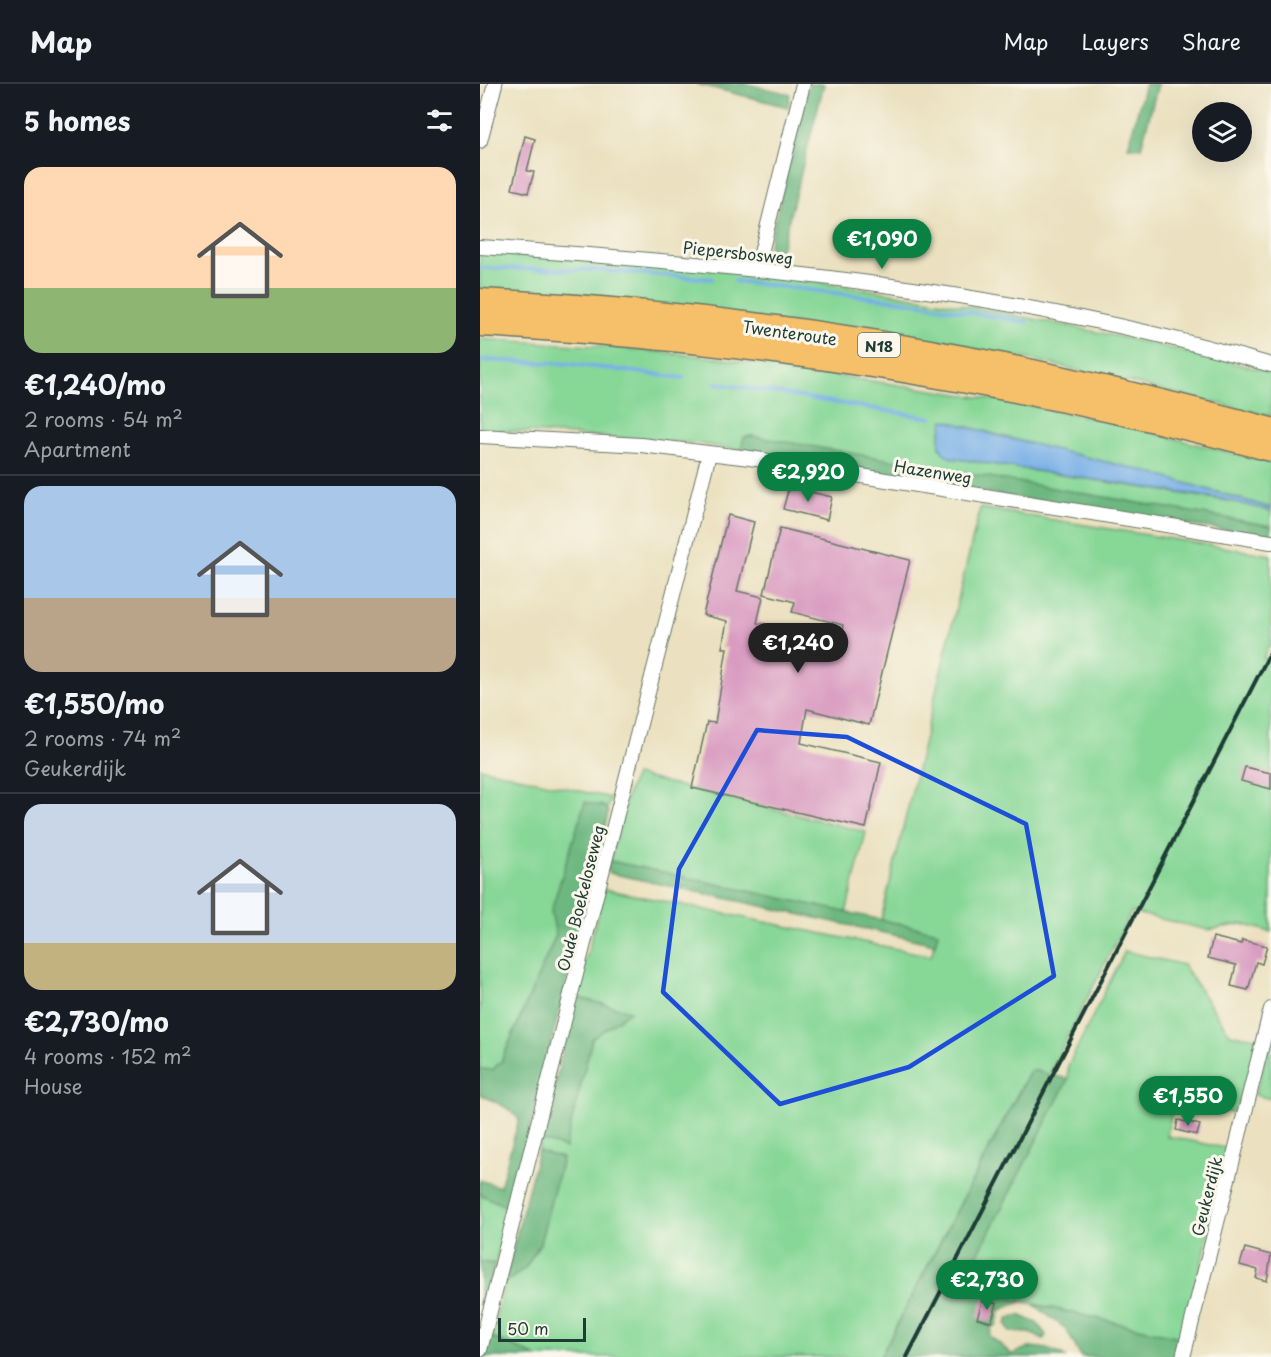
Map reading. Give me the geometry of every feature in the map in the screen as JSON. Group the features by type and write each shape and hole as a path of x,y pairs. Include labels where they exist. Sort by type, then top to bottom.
{"highway":[{"name":"Twenteroute","path":"480,301 616,311 839,338 984,362 1152,399 1271,430"},
{"name":"Twenteroute","path":"480,324 708,342 907,372 1095,407 1271,449"},
{"name":"N18","path":"480,329 533,327"}],"street":[{"path":"480,141 495,84"},
{"path":"757,269 803,84"},
{"name":"Piepersbosweg","path":"480,247 757,269 915,290 1073,317 1271,365"},
{"name":"Hazenweg","path":"480,436 641,445 709,453 1271,542"},
{"name":"Oude Boekeloseweg","path":"480,1350 709,453"},
{"name":"Geukerdijk","path":"1183,1357 1271,1009"}],"highlighted area":[{"path":"757,730 847,737 1026,824 1054,976 909,1067 780,1104 663,992 679,869"}],"green space":[{"path":"697,84 747,84 790,94 788,107"},
{"path":"809,84 824,84 777,265 770,262 767,253"},
{"path":"1145,84 1158,84 1141,148 1128,147"},
{"path":"480,252 733,271 869,289 1071,326 1271,372 1271,416 1034,360 874,332 480,292"},
{"path":"480,339 609,347 718,358 1005,401 1101,420 1271,463 1271,508 1190,484 944,420 940,434 940,449 952,458 1241,503 1271,511 1271,526 744,437 741,450 694,443 480,429"},
{"path":"752,436 1271,526 1271,535 1158,522 741,450 744,437"},
{"path":"980,508 1271,555 1271,643 1263,658 1271,660 1271,932 1242,924 1208,930 1131,912 1049,1074 1031,1070 1023,1083 880,1357 537,1357 491,1337 504,1284 526,1267 540,1243 562,1158 538,1151 541,1140 565,1148 592,1039 629,1011 576,997 604,889 931,956 938,932 881,920"},
{"path":"480,768 611,798 607,808 600,805 553,912 556,935 501,1062 492,1070 480,1069"},
{"path":"635,775 866,832 846,913 610,861 627,796"},
{"path":"585,802 607,808 608,814 510,1208 480,1194 480,1180 500,1187 519,1119 507,1108 480,1094 480,1069 492,1070 501,1062 556,935 551,911"},
{"path":"610,861 938,932 935,944 610,873 607,870"},
{"path":"1125,951 1183,965 1230,1034 1258,1038 1239,1114 1174,1101 1167,1136 1230,1149 1183,1338 961,1287 1068,1079 1068,1066"},
{"path":"576,997 630,1011 592,1039 565,1148 541,1140"},
{"path":"1271,1036 1271,1099 1255,1095"},
{"path":"1031,1070 1068,1079 961,1287 1023,1301 1000,1310 996,1326 992,1326 990,1336 1013,1355 1025,1349 1039,1348 1065,1357 880,1357"},
{"path":"538,1151 562,1158 540,1243 526,1267 504,1284"},
{"path":"480,1194 510,1208 495,1264 480,1262"},
{"path":"480,1262 495,1264 484,1305 480,1305"},
{"path":"1033,1304 1183,1338 1178,1357 1081,1357 1066,1329"},
{"path":"1019,1315 1037,1323 1046,1335 1044,1339 1029,1333 1010,1332 1006,1324 1008,1319"},
{"path":"491,1337 537,1357 485,1357"}],"water":[{"path":"944,420 1003,437 1144,471 1271,508 1271,511 1221,499 952,458 943,452 941,447 940,437"}],"building":[{"path":"525,136 535,139 527,171 534,172 528,193 512,189"},
{"path":"789,487 832,497 827,520 783,509"},
{"path":"728,515 754,522 737,591 763,597 757,623 841,637 843,625 792,612 795,602 764,594 780,528 910,560 869,725 807,709 801,743 881,762 866,828 692,788 707,722 715,723 727,648 722,648 727,621 703,615"},
{"path":"1245,767 1271,773 1271,789 1241,781"},
{"path":"1213,937 1241,944 1242,940 1267,946 1262,964 1256,962 1248,990 1231,986 1236,965 1208,958"},
{"path":"1178,1120 1200,1125 1197,1135 1176,1130"},
{"path":"1245,1248 1271,1255 1267,1281 1256,1278 1258,1270 1240,1265"},
{"path":"983,1299 997,1304 991,1322 977,1318"}],"waterway":[{"path":"480,268 594,270 712,279"},
{"path":"735,281 910,302 1027,322"},
{"path":"480,360 571,364 683,378"},
{"path":"715,383 931,418"}],"railway":[{"path":"907,1357 1271,651"}]}
